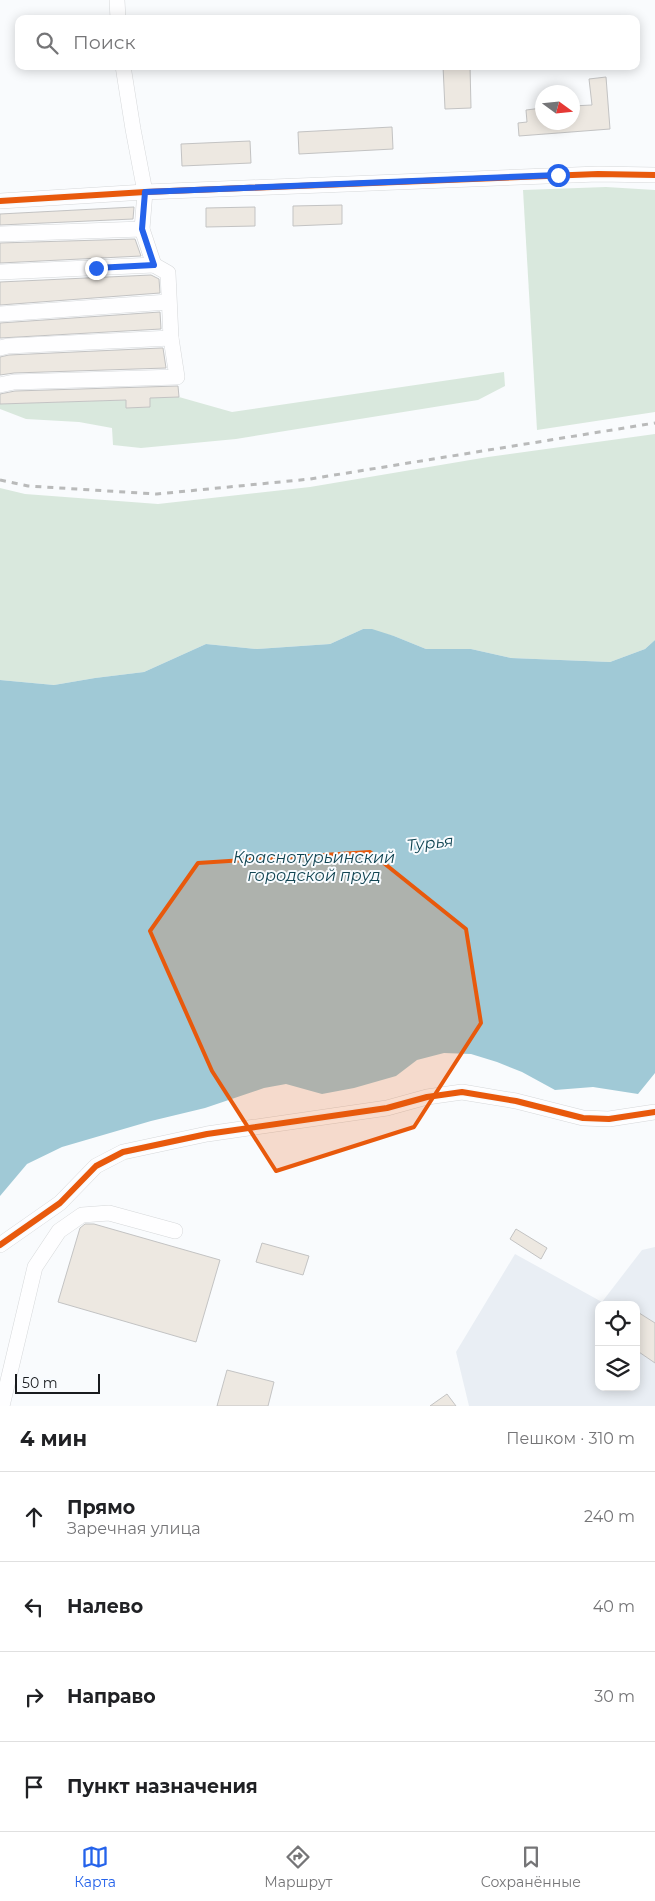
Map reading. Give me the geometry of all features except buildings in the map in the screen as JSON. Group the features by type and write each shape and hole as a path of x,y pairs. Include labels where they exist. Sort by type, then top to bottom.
{"street":[{"path":"117,0 118,15"},
{"path":"124,70 132,129 145,192 142,229 154,265"},
{"path":"0,200 145,192 598,174 655,175"},
{"path":"0,234 142,229"},
{"path":"0,272 154,265 168,273 171,338 177,378 14,382 0,385"},
{"path":"0,314 168,302"},
{"path":"0,348 8,346 171,338"},
{"path":"0,1245 60,1203 96,1166 124,1152 207,1134 386,1108 427,1097 462,1092 516,1101 583,1118 609,1119 655,1112"},
{"path":"2,1406 35,1267 59,1231 82,1215 109,1213 175,1231"}],"highlighted area":[{"path":"370,852 466,929 481,1023 414,1127 276,1171 212,1071 150,931 198,863"}],"shaded area":[{"path":"606,187 655,190 655,412 537,430 523,190"},
{"path":"504,372 505,386 478,400 236,439 141,448 113,445 112,428 79,422 26,419 0,409 0,404 126,400 126,408 150,407 150,398 179,397 232,412"},
{"path":"655,434 655,640 645,649 610,662 511,658 471,649 426,649 394,636 363,629 330,644 257,649 206,644 144,672 54,685 0,680 0,488 25,494 158,504 310,487 488,457"},
{"path":"655,1247 655,1406 469,1406 456,1352 515,1254 600,1301 595,1301 595,1391 640,1391 640,1301 603,1301 642,1250"}],"water":[{"name":"Краснотурьинский городской пруд","path":"363,629 372,629 426,649 471,649 511,658 610,662 645,649 655,640 655,1073 638,1094 593,1087 555,1090 522,1072 497,1062 471,1054 444,1053 417,1060 396,1076 354,1088 322,1094 286,1084 264,1088 205,1108 151,1121 62,1147 27,1164 0,1196 0,680 54,685 144,672 206,644 257,649 330,644"}],"railway":[{"path":"0,480 28,486 157,494 310,479 655,423"}],"cycle path":[{"path":"0,201 145,192 598,174 655,175"},
{"path":"0,1245 60,1203 96,1166 123,1152 207,1134 387,1108 427,1097 462,1092 516,1101 583,1118 609,1119 655,1112"}],"route":[{"path":"96,268 154,265 142,229 145,192 558,175"}],"water label":[{"name":"Турья","path":"430,843"}]}
